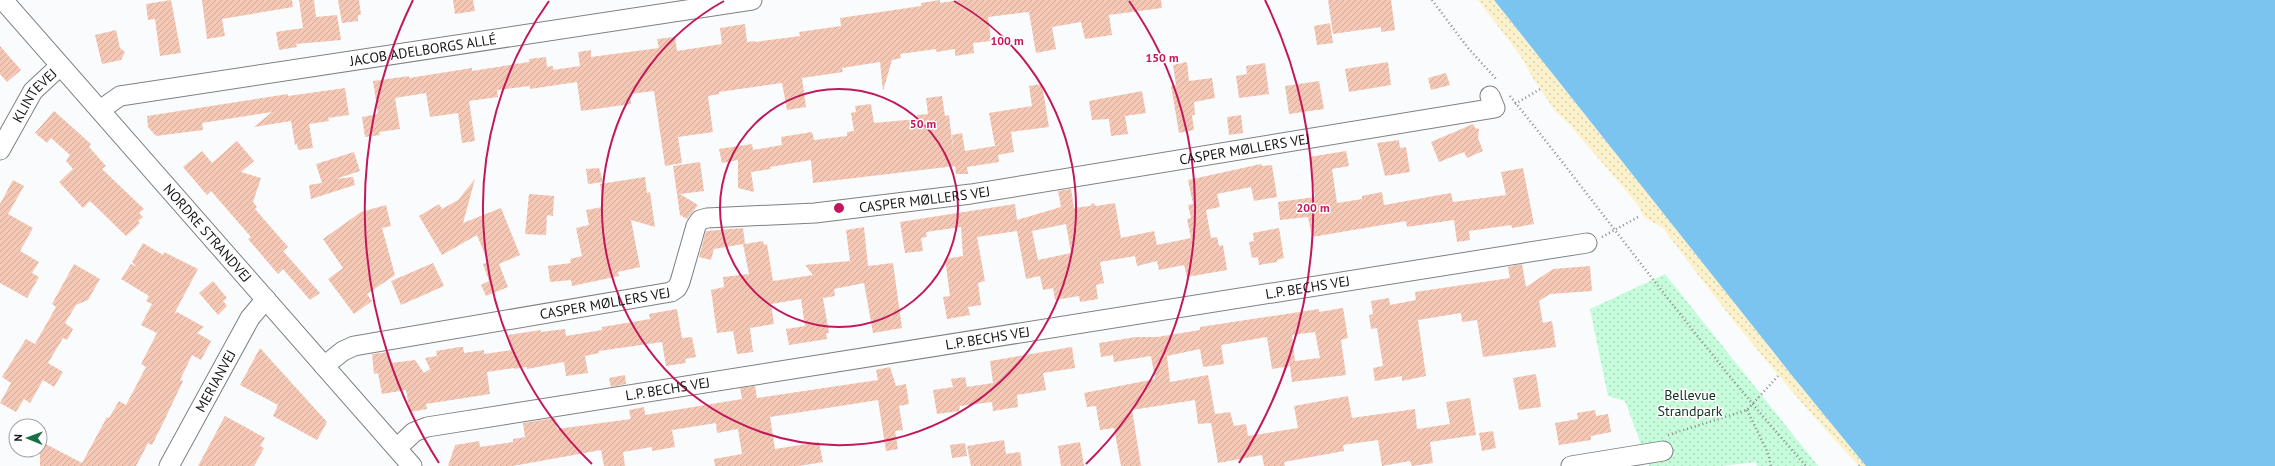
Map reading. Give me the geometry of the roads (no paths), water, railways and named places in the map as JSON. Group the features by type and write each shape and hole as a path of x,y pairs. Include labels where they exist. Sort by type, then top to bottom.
{"street":[{"name":"NORDRE STRANDVEJ","path":"3,0 412,466"},
{"name":"JACOB ADELBORGS ALLÉ","path":"100,110 120,96 752,0"},
{"name":"KLINTEVEJ","path":"0,150 33,91 60,66"},
{"name":"CASPER MØLLERS VEJ","path":"324,366 343,351 354,346 671,292 677,288 682,278 696,226 700,220 707,218 815,213 971,194 1498,96"},
{"name":"L.P. BECHS VEJ","path":"397,448 414,432 427,427 1587,243"},
{"name":"MERIANVEJ","path":"170,466 250,318 266,299"},
{"path":"1571,466 1663,451"}],"water":[{"path":"1494,0 2275,0 2275,466 1866,466 1794,378"}],"park label":[{"name":"Bellevue Strandpark","path":"1690,404"}]}
